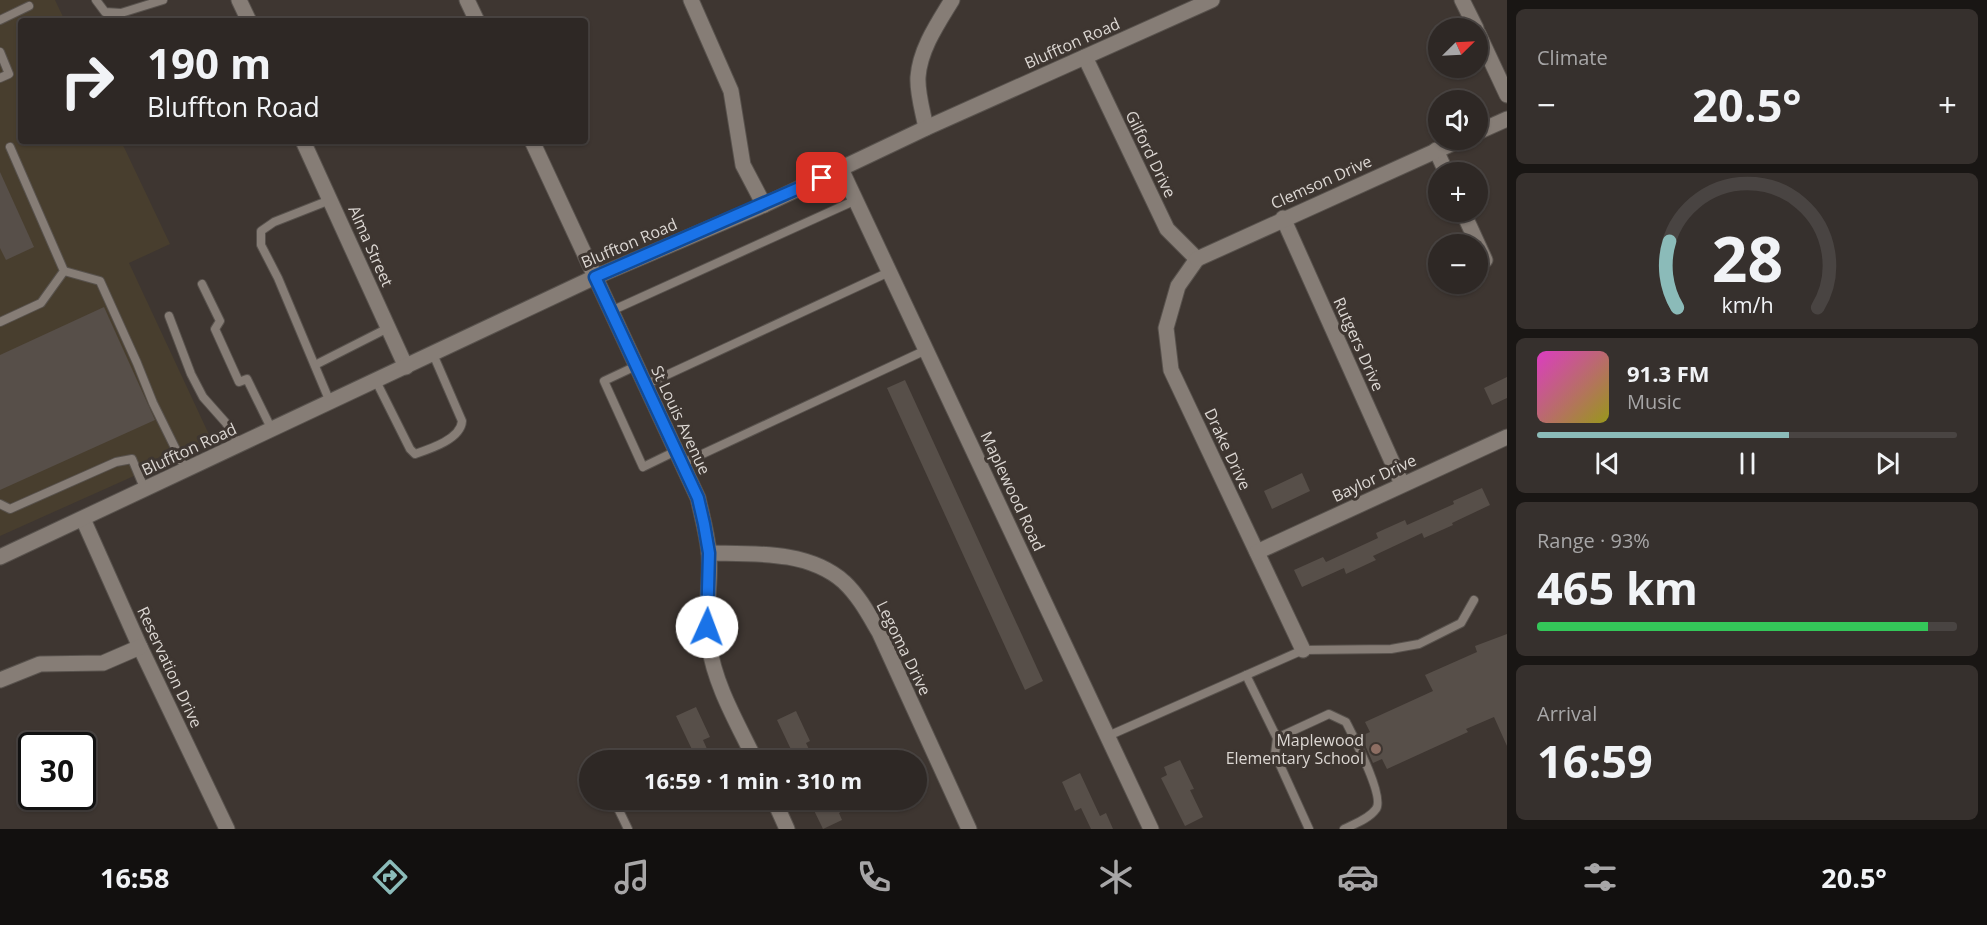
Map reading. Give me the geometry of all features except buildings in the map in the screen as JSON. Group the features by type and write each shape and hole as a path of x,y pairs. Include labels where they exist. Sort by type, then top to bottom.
{"street":[{"path":"239,0 248,18"},
{"path":"467,0 476,18"},
{"path":"691,0 731,91 744,165 764,205"},
{"path":"926,128 918,77 924,50 952,0"},
{"name":"Bluffton Road","path":"0,558 595,277 842,170 926,128 1212,0"},
{"path":"1462,0 1471,18"},
{"path":"1488,54 1507,95"},
{"name":"Gilford Drive","path":"1085,57 1167,229 1197,259"},
{"path":"1488,127 1507,118"},
{"name":"Alma Street","path":"304,144 405,367"},
{"name":"St Louis Avenue","path":"533,144 698,498 709,553 707,627 713,664 720,686 750,750"},
{"path":"1436,150 1441,162"},
{"name":"Clemson Drive","path":"1197,259 1436,150"},
{"name":"Maplewood Road","path":"842,170 1151,829"},
{"name":"Rutgers Drive","path":"1283,218 1402,484"},
{"name":"Drake Drive","path":"1197,259 1178,286 1166,328 1171,370 1303,650"},
{"name":"Baylor Drive","path":"1257,552 1507,437"},
{"name":"Reservation Drive","path":"83,519 140,647 227,829"},
{"name":"Legoma Drive","path":"709,553 763,554 796,559 822,568 843,581 861,601 879,632 969,829"},
{"path":"0,680 40,664 103,663 140,647"},
{"path":"778,810 787,829"}],"lane":[{"path":"96,0 105,12 121,13 163,0"},
{"path":"0,20 29,6"},
{"path":"0,51 9,74 0,78"},
{"path":"10,147 63,271"},
{"path":"330,200 274,222 261,231 261,245 278,278 330,402"},
{"path":"610,311 856,200"},
{"path":"0,322 41,303 63,271"},
{"path":"63,271 100,281 153,403 186,470"},
{"path":"645,385 889,272"},
{"path":"202,284 220,321 215,328 239,382 247,379 272,430"},
{"path":"169,316 191,374 203,397 226,423 240,445"},
{"path":"315,365 388,328"},
{"path":"636,366 604,381 643,467 679,458 926,350"},
{"path":"376,381 410,449 415,454 423,452 457,434 462,422 433,354"},
{"path":"0,504 10,508 116,462 132,459 145,490"},
{"path":"1108,736 1303,650 1391,649 1419,644 1461,623 1474,600"},
{"path":"1246,675 1277,738 1275,754 1309,829"},
{"path":"1277,738 1329,714 1346,722 1375,785 1379,801 1377,809 1364,819 1344,829"},
{"path":"619,810 628,829"}],"shaded area":[{"path":"0,0 55,0 64,18 18,18 18,144 122,144 170,244 129,263 212,441 0,536"}],"place":[{"name":"Maplewood Elementary School","path":"1376,749"}],"route":[{"path":"707,627 709,553 698,498 595,277 822,178"}]}
